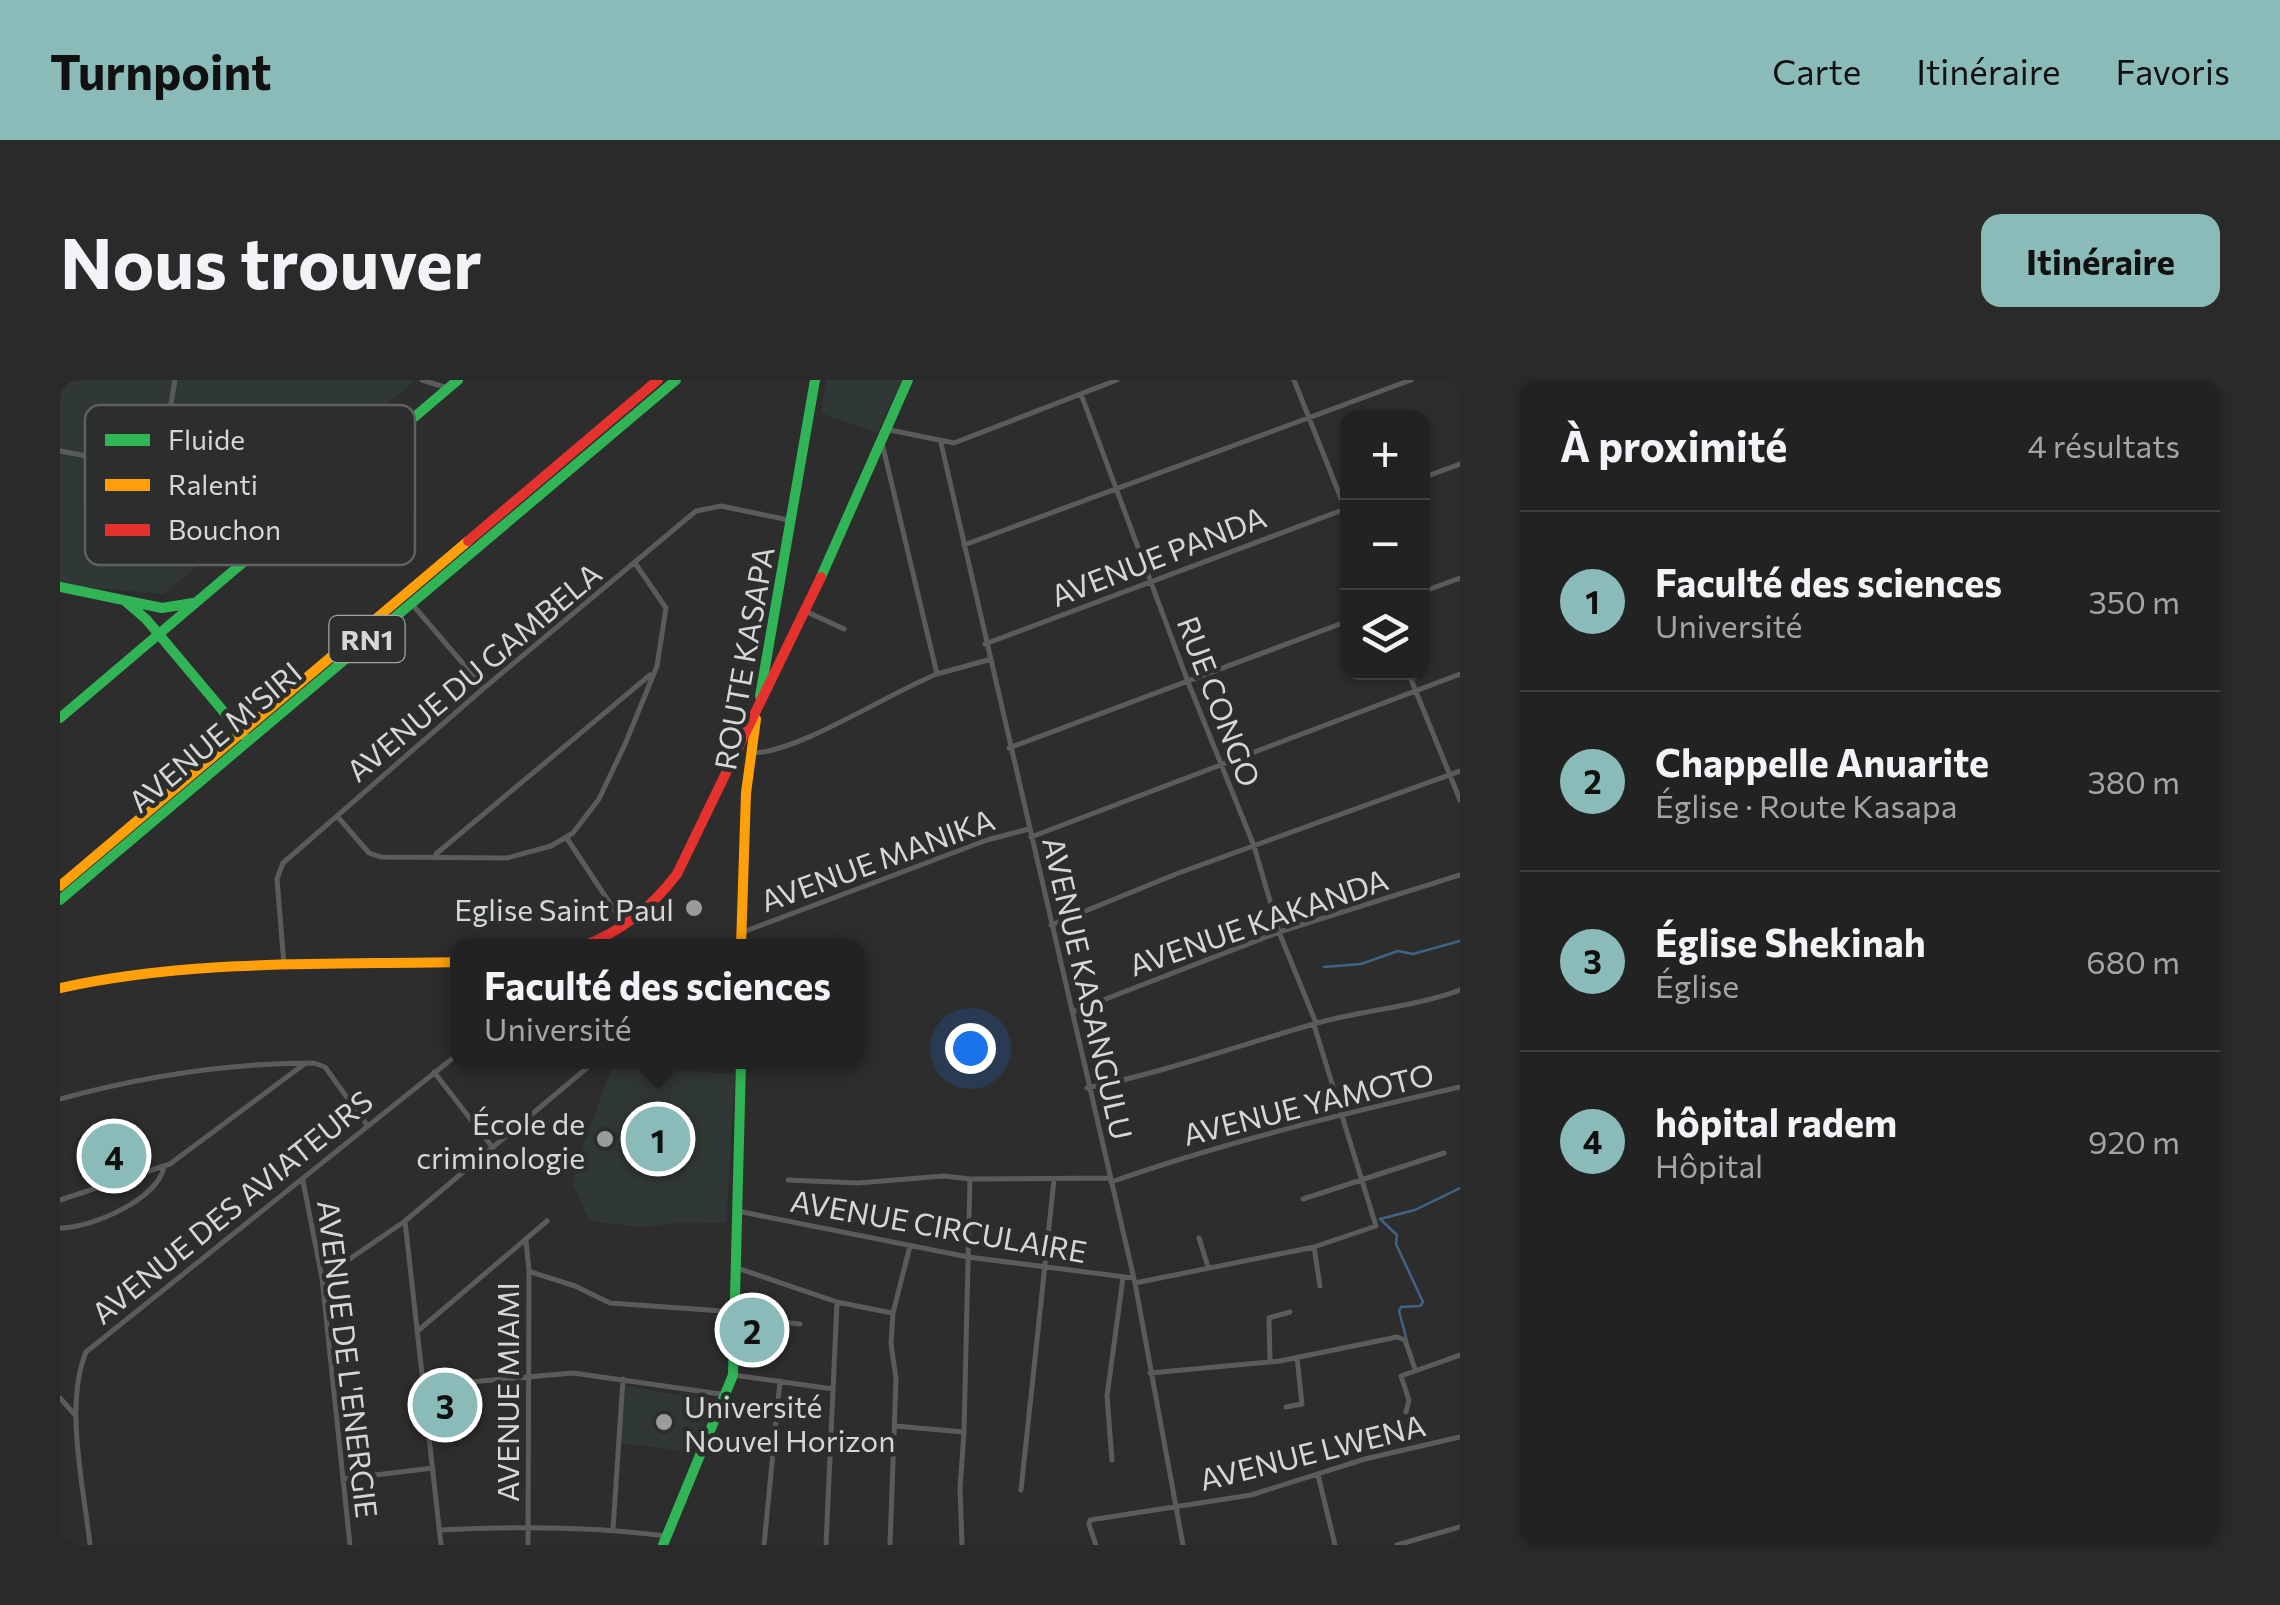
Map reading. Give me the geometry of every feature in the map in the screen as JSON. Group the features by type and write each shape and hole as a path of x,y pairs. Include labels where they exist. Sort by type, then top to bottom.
{"main road":[{"path":"415,416 458,380"},
{"name":"AVENUE M'SIRI","path":"60,900 658,380"},
{"name":"AVENUE M'SIRI","path":"60,886 410,603 676,380"},
{"name":"ROUTE KASAPA","path":"740,939 749,758 815,380"},
{"path":"599,939 624,926 658,899 679,870 805,611 908,380"},
{"path":"60,718 240,565"},
{"path":"60,587 171,608 196,602"},
{"path":"125,601 158,634 244,737"},
{"path":"771,638 790,643"},
{"path":"734,760 749,758"},
{"path":"60,988 145,971 450,962"},
{"path":"665,1540 732,1375 741,1069"}],"street":[{"path":"172,405 176,380"},
{"path":"422,380 448,388"},
{"path":"937,674 883,434 940,443 962,440 1117,380"},
{"path":"1294,380 1343,500"},
{"path":"964,546 1411,380"},
{"name":"RUE CONGO","path":"1081,394 1188,682 1254,846 1280,932 1315,1024 1341,1115"},
{"name":"AVENUE KASANGULU","path":"940,443 1134,1281 1183,1545"},
{"path":"60,450 85,455"},
{"path":"1430,475 1460,464"},
{"name":"AVENUE DU GAMBELA","path":"284,965 278,872 283,863 696,511 721,506 792,521"},
{"name":"AVENUE PANDA","path":"985,644 1340,514"},
{"path":"337,816 375,856 507,858 539,850 566,837 599,800 653,674 667,613 659,595 635,564"},
{"path":"1427,590 1460,578"},
{"path":"410,603 484,688"},
{"path":"805,611 844,629"},
{"path":"1008,748 1340,624"},
{"path":"749,758 775,750 937,674 988,660"},
{"path":"434,855 653,674"},
{"name":"AVENUE MANIKA","path":"1031,837 1460,674"},
{"path":"1411,680 1460,800"},
{"path":"620,699 632,700 638,711"},
{"path":"1050,925 1460,771"},
{"name":"AVENUE MANIKA","path":"740,933 987,840 1030,828"},
{"path":"566,837 624,926"},
{"name":"AVENUE KAKANDA","path":"1072,1012 1280,932 1460,875"},
{"path":"1088,1088 1170,1070 1315,1024 1412,1005 1460,990"},
{"name":"AVENUE DES AVIATEURS","path":"90,1545 76,1417 81,1366 89,1349 450,1060"},
{"path":"60,1099 176,1072 306,1064 324,1067 366,1125"},
{"path":"60,1200 164,1167 306,1064"},
{"path":"322,1278 405,1221 587,1069"},
{"path":"434,1072 493,1148"},
{"name":"AVENUE YAMOTO","path":"788,1180 858,1183 944,1176 1111,1180 1209,1149 1460,1088"},
{"path":"1341,1115 1360,1181"},
{"path":"1303,1199 1444,1153"},
{"path":"60,1228 84,1225 118,1212 160,1179 164,1167"},
{"path":"962,1545 960,1488 970,1179"},
{"name":"AVENUE DE L'ENERGIE","path":"302,1180 322,1278 350,1545"},
{"path":"1021,1490 1054,1180"},
{"name":"AVENUE CIRCULAIRE","path":"737,1210 968,1257 1134,1281 1314,1248 1376,1226 1360,1181"},
{"path":"405,1221 441,1545"},
{"path":"419,1330 547,1221"},
{"path":"1199,1238 1208,1267"},
{"name":"AVENUE MIAMI","path":"526,1240 530,1272 528,1545"},
{"path":"890,1545 896,1379 891,1343 893,1314 910,1246"},
{"path":"1314,1248 1320,1286"},
{"path":"737,1268 836,1302 893,1314"},
{"path":"530,1272 581,1288 610,1303 800,1324"},
{"path":"1112,1460 1107,1396 1122,1278"},
{"path":"826,1545 836,1302"},
{"path":"1270,1362 1269,1318 1290,1312"},
{"path":"1150,1373 1270,1362 1401,1337 1415,1369"},
{"path":"1406,1412 1408,1400 1401,1378 1415,1369 1460,1354"},
{"path":"1286,1407 1302,1404 1297,1357"},
{"path":"422,1386 573,1373 727,1395"},
{"path":"732,1375 833,1389"},
{"path":"613,1529 624,1379"},
{"path":"764,1545 780,1381"},
{"path":"60,1398 76,1417"},
{"path":"895,1426 964,1432"},
{"name":"AVENUE LWENA","path":"1096,1545 1089,1522 1251,1494 1365,1459 1460,1437"},
{"path":"343,1479 432,1468"},
{"path":"1318,1474 1335,1545"},
{"path":"440,1530 528,1525 613,1529 665,1540"},
{"path":"1397,1545 1460,1527"}],"shaded area":[{"path":"60,380 415,380 386,405 85,405 85,565 198,565 164,594 60,585"},
{"path":"826,380 902,380 877,433 821,413"},
{"path":"611,1069 735,1074 726,1223 643,1227 590,1221 573,1185 578,1160"},
{"path":"131,1135 142,1170 114,1180 103,1143"},
{"name":"Université Nouvel Horizon","path":"625,1386 714,1401 692,1452 621,1443"}],"waterway":[{"path":"1324,967 1361,964 1398,951 1413,954 1460,941"},
{"path":"1407,1341 1399,1311 1401,1307 1420,1306 1423,1302 1396,1244 1397,1235 1380,1219 1415,1210 1460,1188"}],"traffic: fast":[{"path":"415,417 458,380"},
{"path":"60,900 676,380"},
{"path":"760,696 815,380"},
{"path":"821,577 908,380"},
{"path":"60,718 240,565"},
{"path":"60,587 162,608 193,603"},
{"path":"125,601 146,619 244,736"},
{"path":"663,1545 733,1375 741,1069"}],"traffic: slow":[{"path":"60,886 468,541"},
{"path":"741,939 746,793 756,719"},
{"path":"60,988 209,968 450,962"}],"traffic: jam":[{"path":"468,541 658,380"},
{"path":"598,939 635,917 677,874 821,577"}],"place":[{"name":"Eglise Saint Paul","path":"694,908"},
{"name":"École de criminologie","path":"605,1139"},
{"name":"Faculté des sciences","path":"658,1139"},
{"name":"hôpital radem","path":"114,1156"},
{"name":"Chappelle Anuarite","path":"752,1330"},
{"name":"Église Shekinah","path":"445,1405"},
{"name":"Université Nouvel Horizon","path":"664,1422"}]}
